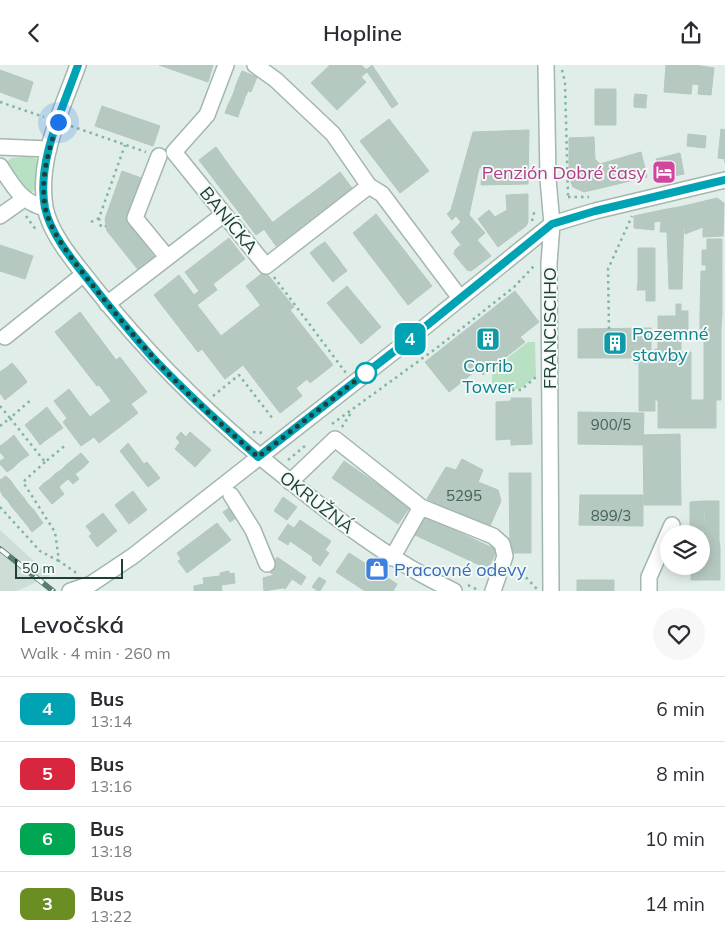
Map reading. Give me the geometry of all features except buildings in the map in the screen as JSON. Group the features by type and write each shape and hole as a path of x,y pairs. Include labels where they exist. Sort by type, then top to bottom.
{"street":[{"path":"0,147 49,149 78,65"},
{"name":"BANÍCKA","path":"226,65 207,115 174,152 266,266 368,186"},
{"path":"255,65 276,80 334,134 368,186 382,194 460,298"},
{"name":"FRANCISCIHO","path":"546,65 548,179 552,224 549,263 552,591"},
{"name":"OKRUŽNÁ","path":"49,149 45,166 45,208 64,247 107,304 154,358 258,457 340,521 392,558 454,591"},
{"path":"159,156 135,218 168,257"},
{"path":"0,166 24,199 33,205 45,208"},
{"path":"73,590 91,584 141,550 552,224 595,211 724,184"},
{"path":"0,216 24,199"},
{"path":"107,304 224,214"},
{"path":"5,337 84,274"},
{"path":"290,482 332,433 421,507 493,536 502,544 505,556 493,591"},
{"path":"231,495 253,530 267,564"},
{"path":"392,558 421,507"},
{"path":"649,591 649,577 660,552"}],"path":[{"path":"561,65 564,82 568,197 564,198"},
{"path":"0,102 159,156"},
{"path":"106,226 101,227 99,218 125,145"},
{"path":"609,329 608,269 634,213"},
{"path":"91,221 99,218"},
{"path":"529,260 534,266 540,268"},
{"path":"266,266 348,376"},
{"path":"332,433 354,408 425,357 514,287 534,266"},
{"path":"473,390 521,390 537,377 537,369"},
{"path":"217,403 211,397 239,375 273,419"},
{"path":"0,426 32,399"},
{"path":"0,406 45,462"},
{"path":"332,433 354,408"},
{"path":"247,429 266,434"},
{"path":"59,561 55,532 23,482 67,443"},
{"path":"295,453 309,443"},
{"path":"0,507 40,551 59,561 91,584"},
{"path":"505,556 539,591"}],"shaded area":[{"path":"0,530 50,576 17,591 0,591"}],"green space":[{"path":"31,156 37,159 36,187 34,191 28,193 6,163 11,158"},
{"path":"528,342 535,342 536,376 520,389 492,389 492,370"}],"railway":[{"path":"0,549 53,591"}],"bus line":[{"name":"4","path":"78,65 45,166 44,196 45,208 49,219 64,247 84,274 107,304 154,358 258,457 410,339 552,224 640,199 725,180"}],"place":[{"name":"Penzión Dobré časy","path":"664,172"},
{"name":"Corrib Tower","path":"488,339"},
{"name":"Pozemné stavby","path":"615,343"},
{"name":"Pracovné odevy","path":"377,569"}],"route":[{"path":"58,122 45,166 44,196 45,208 49,219 64,247 107,304 154,358 258,457 366,373"}]}
